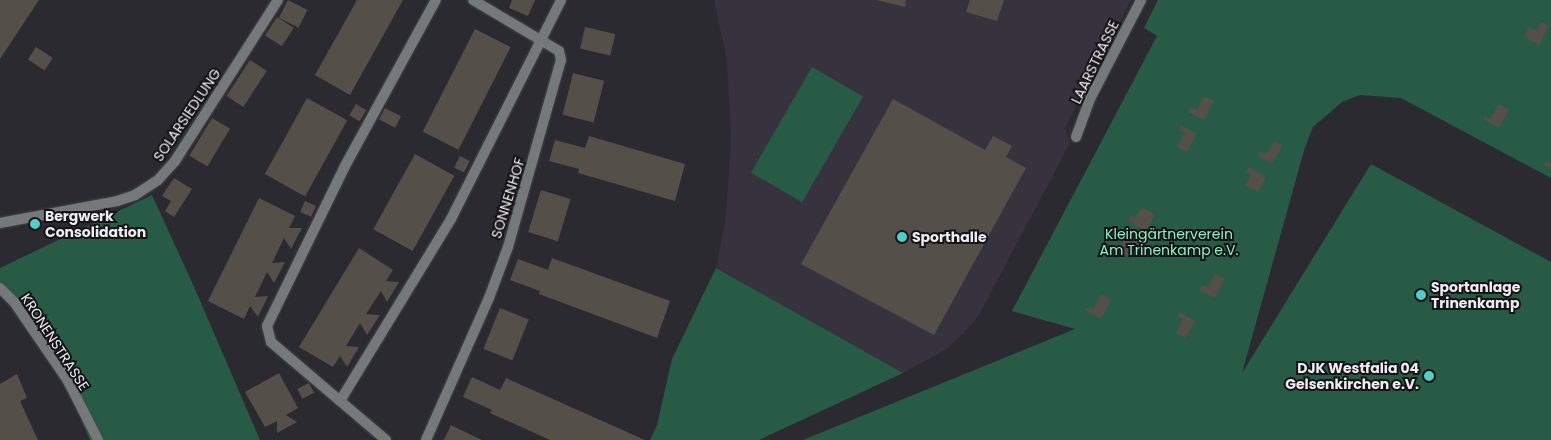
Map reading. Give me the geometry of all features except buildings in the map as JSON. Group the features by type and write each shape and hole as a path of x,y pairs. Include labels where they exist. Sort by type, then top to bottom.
{"street":[{"name":"SOLARSIEDLUNG","path":"0,223 117,201 134,194 158,180 175,161 278,0"},
{"path":"386,440 271,342 267,326 345,166 436,0"},
{"name":"SONNENHOF","path":"426,440 489,298 529,180 561,60 559,50 473,0"},
{"path":"340,401 451,219 561,0"},
{"name":"LAARSTRASSE","path":"1076,137 1090,99 1141,0"},
{"name":"KRONENSTRASSE","path":"0,288 14,302 68,381 98,440"}],"shaded area":[{"path":"714,0 1131,0 1065,128 1070,143 979,315 964,333 945,350 903,373 716,268 726,217 731,138 727,60"}],"green space":[{"name":"Kleingärtnerverein Am Trinenkamp e.V.","path":"1158,0 1551,0 1551,178 1401,98 1360,95 1342,102 1313,127 1305,147 1242,373 1371,164 1551,262 1551,440 803,440 1075,329 1012,311 1157,36 1144,28"},
{"path":"812,67 863,96 802,202 751,173"},
{"path":"152,195 260,440 90,440 69,392 0,283 0,268"},
{"path":"716,268 903,373 759,440 650,440 657,425 672,359"}],"place":[{"name":"Bergwerk Consolidation","path":"35,224"},
{"name":"Sporthalle","path":"902,237"},
{"name":"Sportanlage Trinenkamp","path":"1421,295"},
{"name":"DJK Westfalia 04 Gelsenkirchen e.V.","path":"1429,376"}]}
